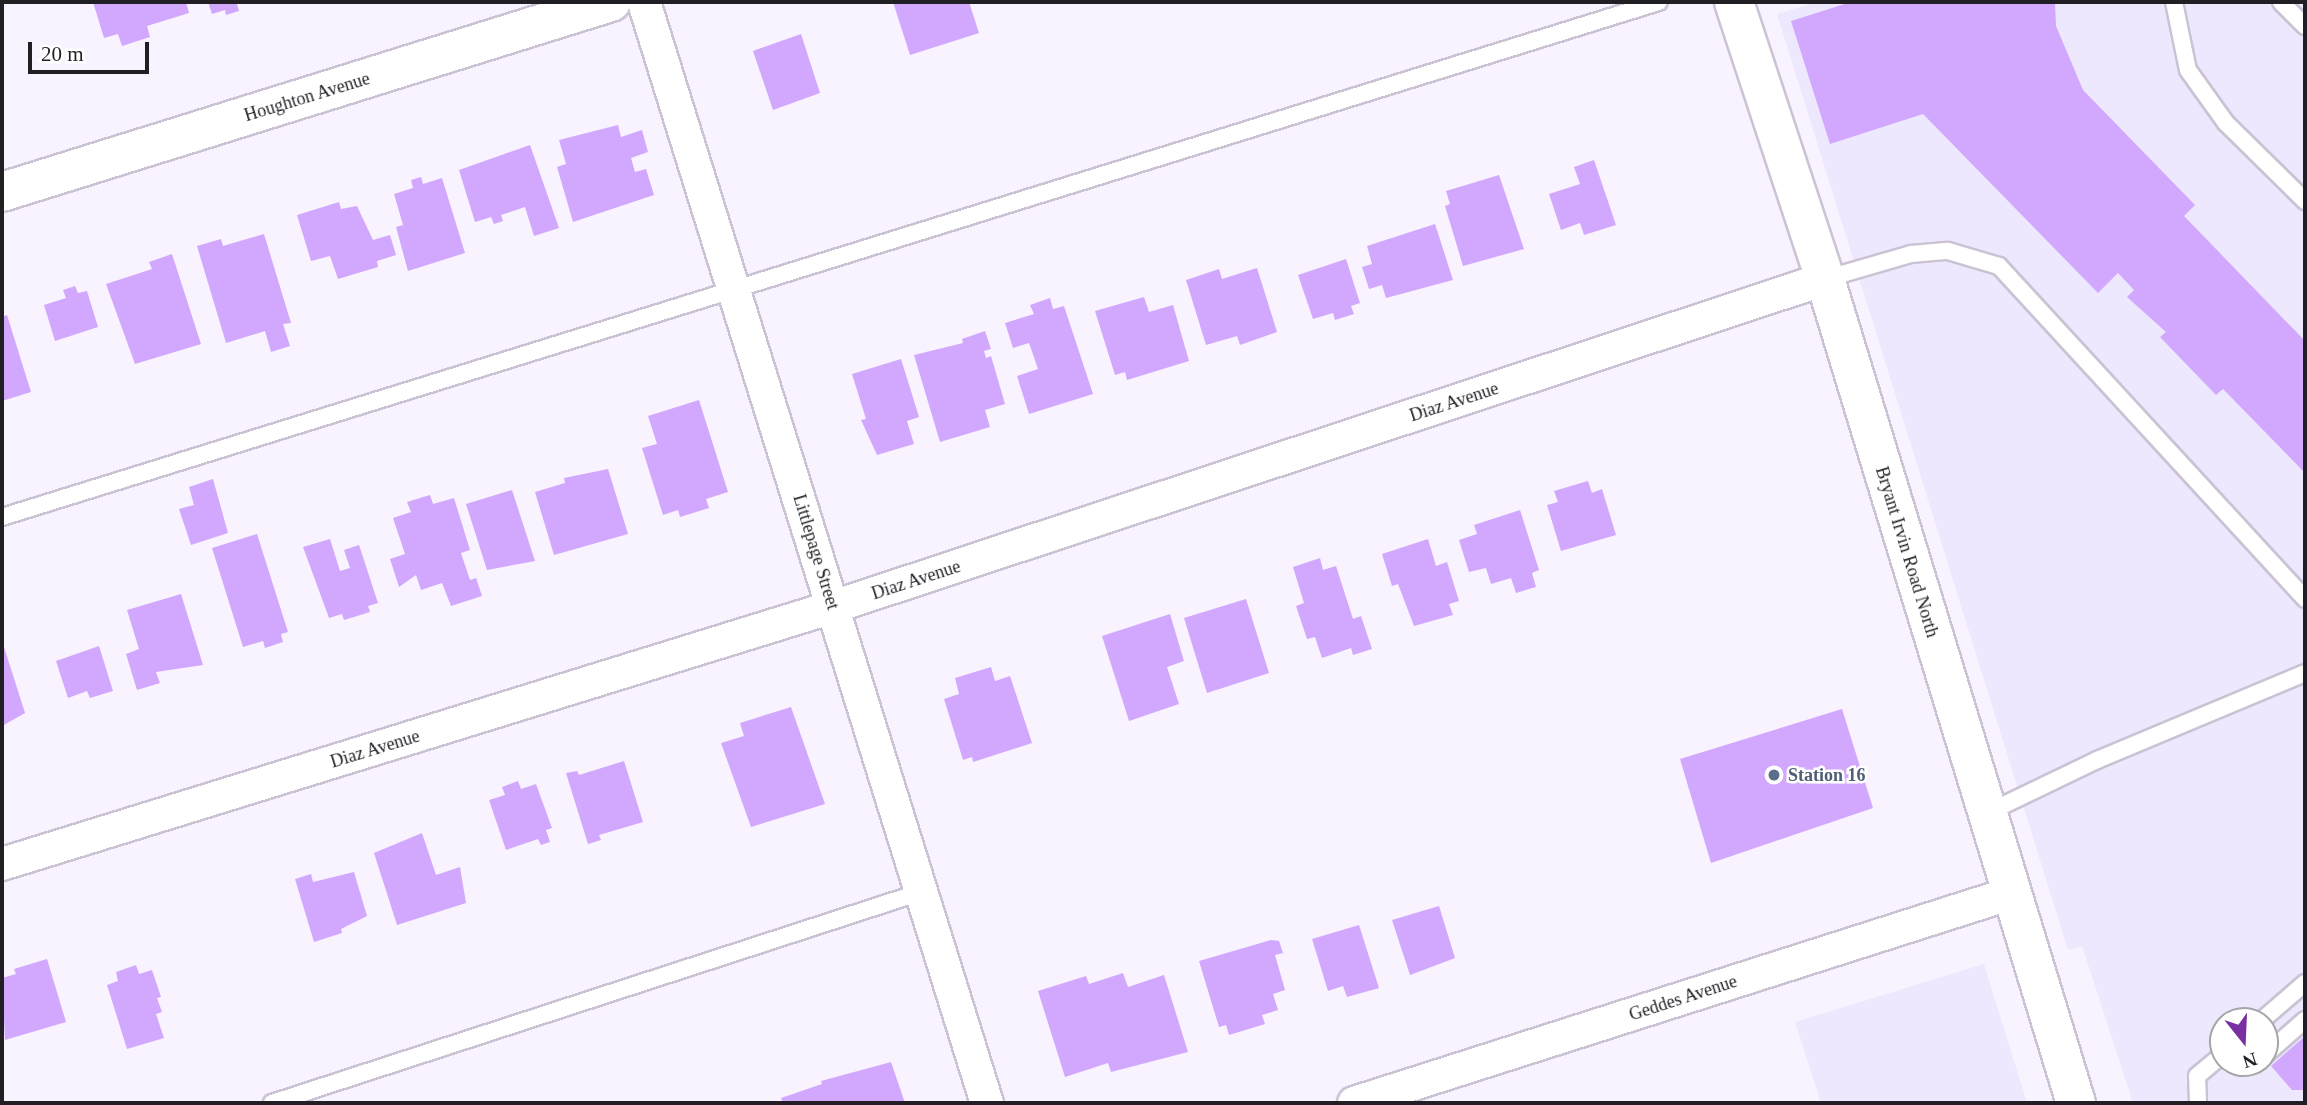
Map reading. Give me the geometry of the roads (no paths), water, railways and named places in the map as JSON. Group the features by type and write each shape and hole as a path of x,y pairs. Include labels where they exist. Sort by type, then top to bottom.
{"main road":[{"name":"Houghton Avenue","path":"2,192 611,2"},
{"name":"Bryant Irvin Road North","path":"1734,2 1825,279 2076,1103"}],"street":[{"name":"Littlepage Street","path":"644,2 987,1103"},
{"name":"Diaz Avenue","path":"2,864 833,607 1825,279"},
{"name":"Geddes Avenue","path":"1354,1103 2012,893"}],"lane":[{"path":"2,517 1659,2"},
{"path":"2174,2 2188,70 2226,123 2305,201"},
{"path":"2281,2 2305,26"},
{"path":"1825,279 1910,254 1948,251 1999,266 2305,600"},
{"path":"1987,813 2097,760 2305,673"},
{"path":"272,1103 921,891"},
{"path":"2277,1007 2305,983"},
{"path":"2279,1043 2305,1020"},
{"path":"2198,1103 2197,1076 2209,1066"}],"place":[{"name":"Station 16","path":"1774,775"}]}
